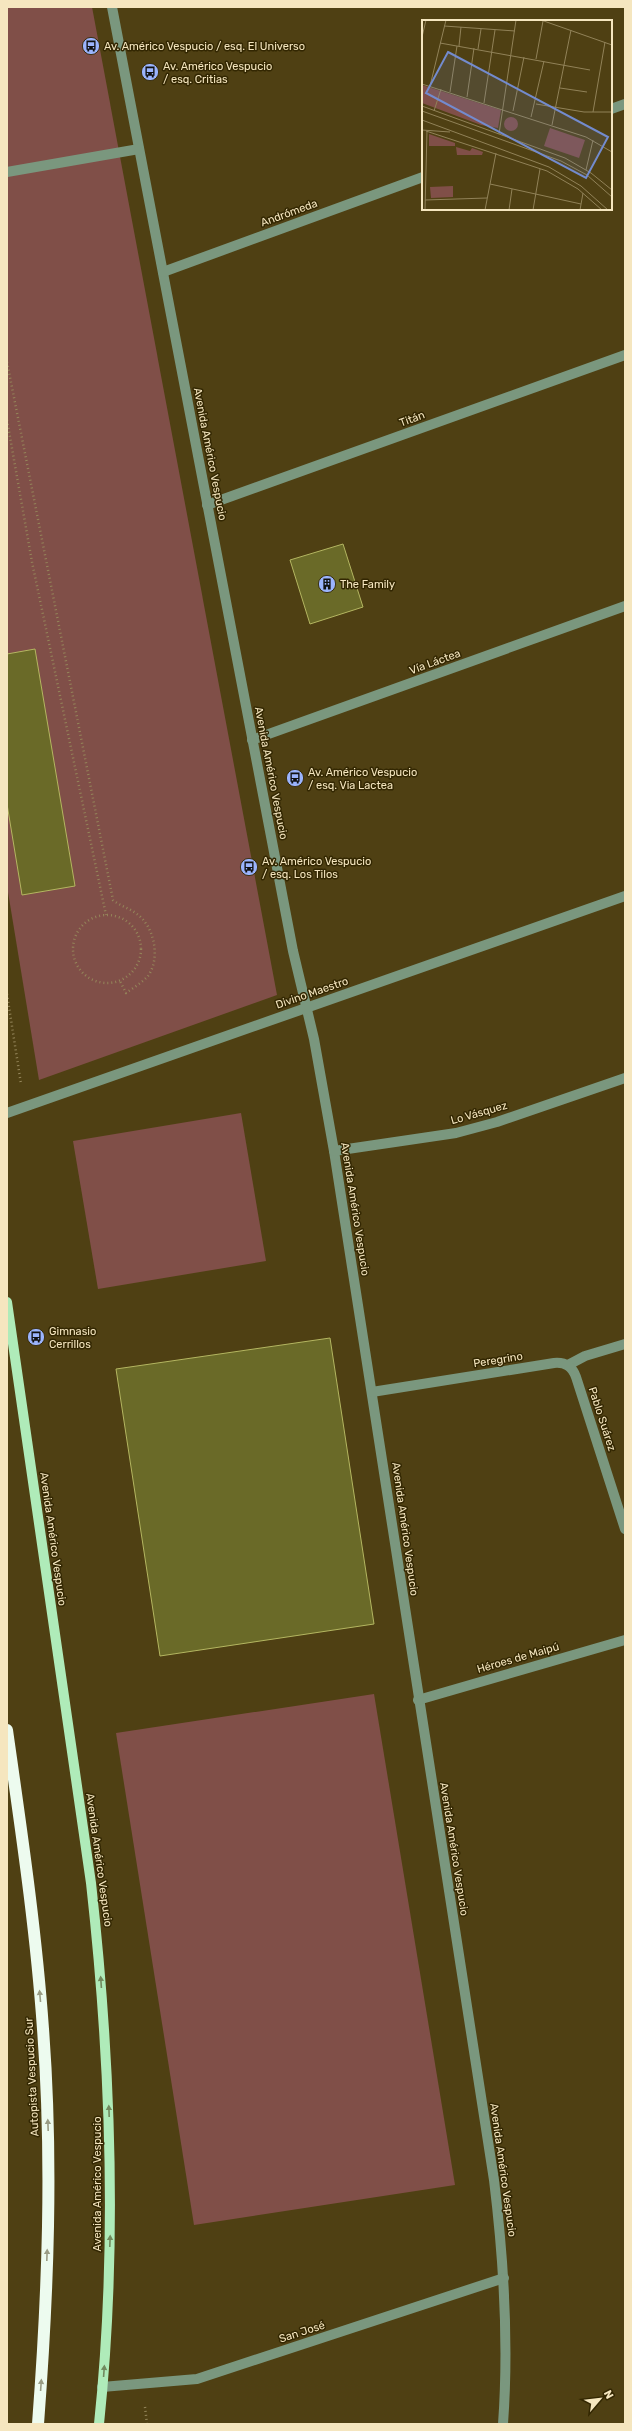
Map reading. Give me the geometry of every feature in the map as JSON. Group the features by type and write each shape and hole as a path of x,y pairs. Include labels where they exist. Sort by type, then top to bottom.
{"highway":[{"name":"Autopista Vespucio Sur","path":"7,1730 34,1930 43,2029 47,2099 48,2232 44,2334 38,2424"}],"main road":[{"name":"Avenida Américo Vespucio","path":"7,1302 91,1883 101,1972 107,2061 110,2150 108,2308 99,2424"}],"street":[{"name":"Avenida Américo Vespucio","path":"112,7 296,968 307,1008 334,1151 418,1700 494,2180 504,2278 507,2333 503,2424"},
{"path":"612,109 625,104"},
{"path":"7,172 139,149"},
{"name":"Andrómeda","path":"163,272 422,178"},
{"name":"Titán","path":"207,505 625,355"},
{"name":"Vía Láctea","path":"252,740 625,606"},
{"name":"Divino Maestro","path":"7,1113 625,896"},
{"name":"Lo Vásquez","path":"334,1151 456,1133 497,1122 625,1078"},
{"path":"568,1365 585,1356 625,1344"},
{"name":"Peregrino","path":"372,1392 554,1363 568,1365"},
{"name":"Pablo Suárez","path":"568,1365 573,1370 625,1529"},
{"name":"Héroes de Maipú","path":"418,1700 625,1640"},
{"name":"San José","path":"102,2387 197,2379 504,2278"}],"path":[{"path":"7,362 113,900 137,914 148,926 154,943 154,960 148,976 126,993 120,981"},
{"path":"7,420 32,562 106,915"},
{"path":"106,915 122,918 131,924 141,944 141,955 137,966 120,981 109,983 97,981 87,976 74,957 76,936 82,926 90,919 106,915"},
{"path":"7,994 22,1087"}],"shaded area":[{"path":"7,7 92,7 277,995 39,1080 7,886"},
{"path":"241,1113 266,1261 98,1289 73,1141"},
{"path":"374,1694 455,2185 194,2225 116,1733"}],"building":[{"name":"The Family","path":"343,544 363,607 310,624 290,560"},
{"path":"35,649 75,886 22,895 7,804 7,654"},
{"path":"330,1338 374,1624 160,1656 116,1369"}],"place":[{"name":"Av. Américo Vespucio / esq. El Universo","path":"91,46"},
{"name":"Av. Américo Vespucio / esq. Critias","path":"150,72"},
{"name":"The Family","path":"327,584"},
{"name":"Av. Américo Vespucio / esq. Via Lactea","path":"295,778"},
{"name":"Av. Américo Vespucio / esq. Los Tilos","path":"249,867"},
{"name":"Gimnasio Cerrillos","path":"36,1337"}]}
